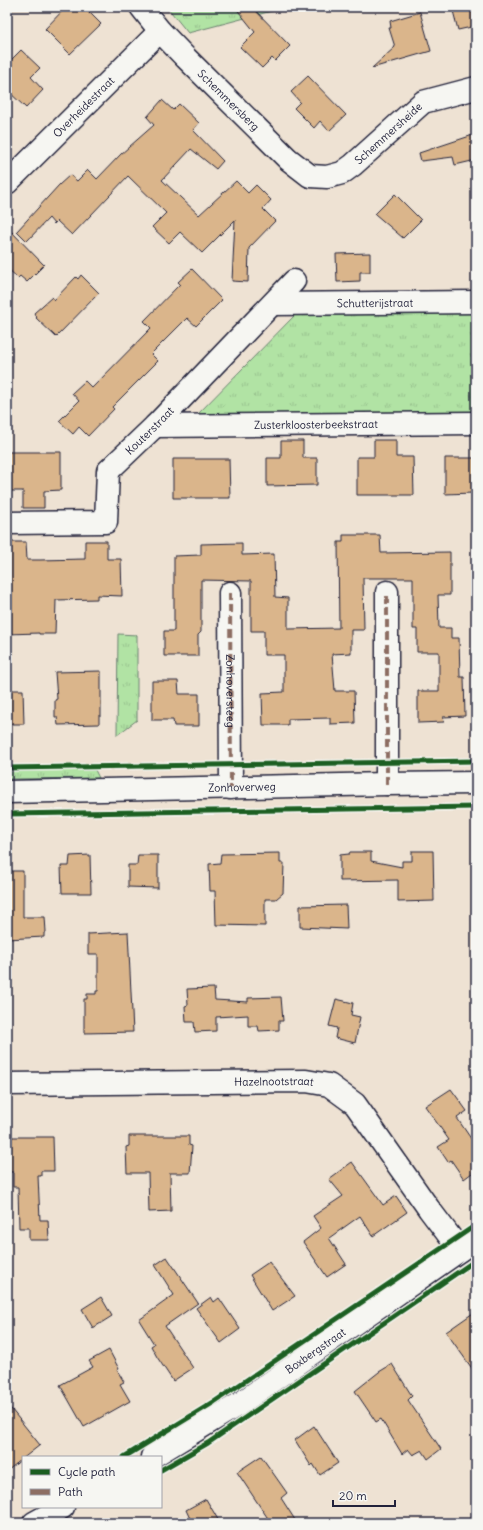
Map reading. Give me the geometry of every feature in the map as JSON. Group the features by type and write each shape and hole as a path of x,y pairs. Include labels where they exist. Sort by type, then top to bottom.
{"street":[{"name":"Schemmersberg","path":"141,7 160,31 288,159 310,176 327,177"},
{"name":"Overheidestraat","path":"7,183 160,31"},
{"name":"Schemmersheide","path":"327,177 342,174 353,166 423,102 476,88"},
{"name":"Kouterstraat","path":"7,523 106,522 108,471 155,426 294,281"},
{"name":"Schutterijstraat","path":"273,304 476,302"},
{"name":"Zusterkloosterbeekstraat","path":"155,426 476,423"},
{"path":"386,784 387,592"},
{"name":"Zonhoversteeg","path":"230,593 231,788"},
{"name":"Zonhoverweg","path":"7,792 386,784 476,784"},
{"name":"Hazelnootstraat","path":"7,1084 306,1081 329,1085 355,1104 430,1209 468,1245"},
{"name":"Boxbergstraat","path":"154,1456 239,1404 468,1245"},
{"path":"34,1523 61,1508"}],"green space":[{"path":"167,7 287,7 188,33"},
{"path":"476,312 476,416 194,418 297,313"},
{"path":"118,634 137,635 137,720 117,735"},
{"path":"95,770 99,778 7,779 7,771"}],"building":[{"path":"66,7 84,7 101,24 70,54 45,29"},
{"path":"235,7 252,7 290,46 275,61 272,58 262,68 240,47 255,32"},
{"path":"452,7 476,7 476,26 458,30"},
{"path":"420,12 431,51 372,68 395,47 389,28 391,28 390,21"},
{"path":"21,50 40,68 31,77 43,90 26,108 7,90 7,64"},
{"path":"308,76 346,115 329,131 320,121 314,128 294,108 300,102 291,92"},
{"path":"162,100 173,110 179,104 199,123 193,130 223,161 216,169 191,149 162,180 199,215 236,181 248,193 256,185 271,200 263,209 275,221 249,248 248,282 232,281 235,220 202,253 180,232 169,243 152,227 166,213 128,176 72,235 57,221 54,224 49,218 27,241 17,231 70,175 77,181 88,170 97,179 121,154 154,125 147,117"},
{"path":"476,134 476,160 455,165 453,157 421,161 419,153"},
{"path":"395,194 421,220 403,238 375,214"},
{"path":"7,227 44,265 27,282 20,276 18,278 7,268"},
{"path":"370,253 370,272 360,272 360,281 337,282 336,254"},
{"path":"192,269 222,300 196,326 187,318 151,354 158,361 112,407 114,409 88,436 79,427 73,434 59,421 79,401 72,393 85,381 92,388 151,328 144,321 180,284 178,282"},
{"path":"81,275 99,293 56,337 36,318 37,317 34,313 52,297 54,300 76,277 78,279"},
{"path":"374,440 396,440 396,457 413,457 414,495 357,495 357,457 374,457"},
{"path":"281,441 303,441 303,458 317,458 317,485 267,486 267,458 281,458"},
{"path":"7,452 61,452 61,490 44,491 44,508 23,508 23,491 7,491"},
{"path":"445,458 476,458 476,482 473,482 473,493 445,494"},
{"path":"173,459 229,459 230,498 173,498"},
{"path":"343,535 380,535 381,553 450,552 450,595 438,595 439,628 451,628 451,638 459,638 460,677 464,677 465,716 443,717 444,722 418,723 418,691 439,691 439,652 417,652 417,629 413,629 413,578 363,578 364,630 351,630 351,653 332,654 335,691 354,691 355,723 330,724 330,718 288,719 288,725 263,725 262,693 284,692 284,655 264,655 264,631 251,631 251,581 201,580 201,632 198,635 198,656 164,656 164,631 174,631 174,556 201,555 201,544 242,543 242,555 274,554 275,597 288,598 288,629 339,628 338,542 343,542"},
{"path":"85,541 107,541 107,559 121,559 122,596 97,595 97,599 56,600 55,634 7,634 7,542 26,542 27,560 40,560 85,559"},
{"path":"101,671 101,716 99,716 99,724 58,725 57,717 55,717 55,700 57,699 55,672"},
{"path":"152,681 178,681 179,694 199,694 199,726 174,726 173,720 152,720"},
{"path":"7,690 23,690 24,724 7,724"},
{"path":"412,851 433,851 434,901 398,902 398,880 340,881 340,855 349,854 350,852 371,852 371,861 402,867 402,861 412,861"},
{"path":"280,853 280,863 284,863 283,893 276,899 265,899 265,926 216,925 215,891 210,891 209,864 220,863 221,854"},
{"path":"90,855 91,893 62,893 61,866 69,866 70,856"},
{"path":"138,855 158,855 158,888 128,887 128,865 137,865"},
{"path":"7,871 23,871 23,917 45,917 46,932 44,933 44,937 7,939"},
{"path":"346,905 347,929 300,927 300,906"},
{"path":"128,932 133,1032 84,1033 84,999 87,999 87,994 96,994 96,991 98,991 98,954 88,954 88,934"},
{"path":"214,988 215,1000 248,1002 248,998 281,997 283,1021 279,1021 279,1030 259,1031 258,1026 248,1026 248,1015 216,1017 216,1031 195,1032 194,1022 186,1022 185,1006 188,1005 187,989"},
{"path":"336,999 353,1003 351,1015 360,1017 355,1043 335,1038 337,1028 329,1026"},
{"path":"451,1089 467,1111 457,1118 476,1146 476,1170 464,1179 451,1160 448,1162 438,1147 449,1140 425,1106"},
{"path":"129,1136 189,1136 189,1145 192,1146 190,1173 170,1173 171,1211 149,1212 148,1173 127,1173 126,1147 129,1146"},
{"path":"7,1137 53,1137 54,1171 41,1171 41,1176 38,1176 40,1220 48,1220 49,1240 29,1240 29,1228 19,1228 18,1187 13,1187 13,1172 7,1172"},
{"path":"352,1162 383,1205 396,1196 407,1212 373,1236 360,1216 329,1238 346,1264 327,1277 303,1242 321,1228 313,1216 343,1196 329,1179"},
{"path":"167,1257 198,1303 165,1326 193,1368 173,1381 157,1357 151,1346 154,1344 139,1320 174,1295 155,1265"},
{"path":"269,1262 295,1296 272,1311 250,1275"},
{"path":"101,1297 112,1316 93,1328 82,1309"},
{"path":"211,1297 214,1302 219,1298 240,1329 221,1343 196,1308"},
{"path":"476,1311 476,1374 446,1332"},
{"path":"109,1350 119,1369 117,1370 124,1382 120,1384 130,1401 84,1427 60,1385 93,1367 89,1361"},
{"path":"392,1364 412,1396 408,1400 441,1449 428,1459 422,1450 413,1455 408,1449 402,1454 381,1419 376,1422 355,1391 379,1372"},
{"path":"7,1404 40,1445 26,1456 22,1456 22,1459 7,1471"},
{"path":"314,1426 338,1463 320,1475 313,1464 311,1466 295,1440"},
{"path":"261,1456 287,1493 281,1498 297,1523 271,1523 237,1472"},
{"path":"206,1499 220,1523 192,1523 186,1510"}],"marked path":[{"path":"387,592 387,784"},
{"path":"230,593 231,788"}],"cycle path":[{"path":"7,768 476,761"},
{"path":"7,814 476,807"},
{"path":"126,1456 214,1402 476,1225"},
{"path":"162,1469 208,1443 476,1260"}]}
